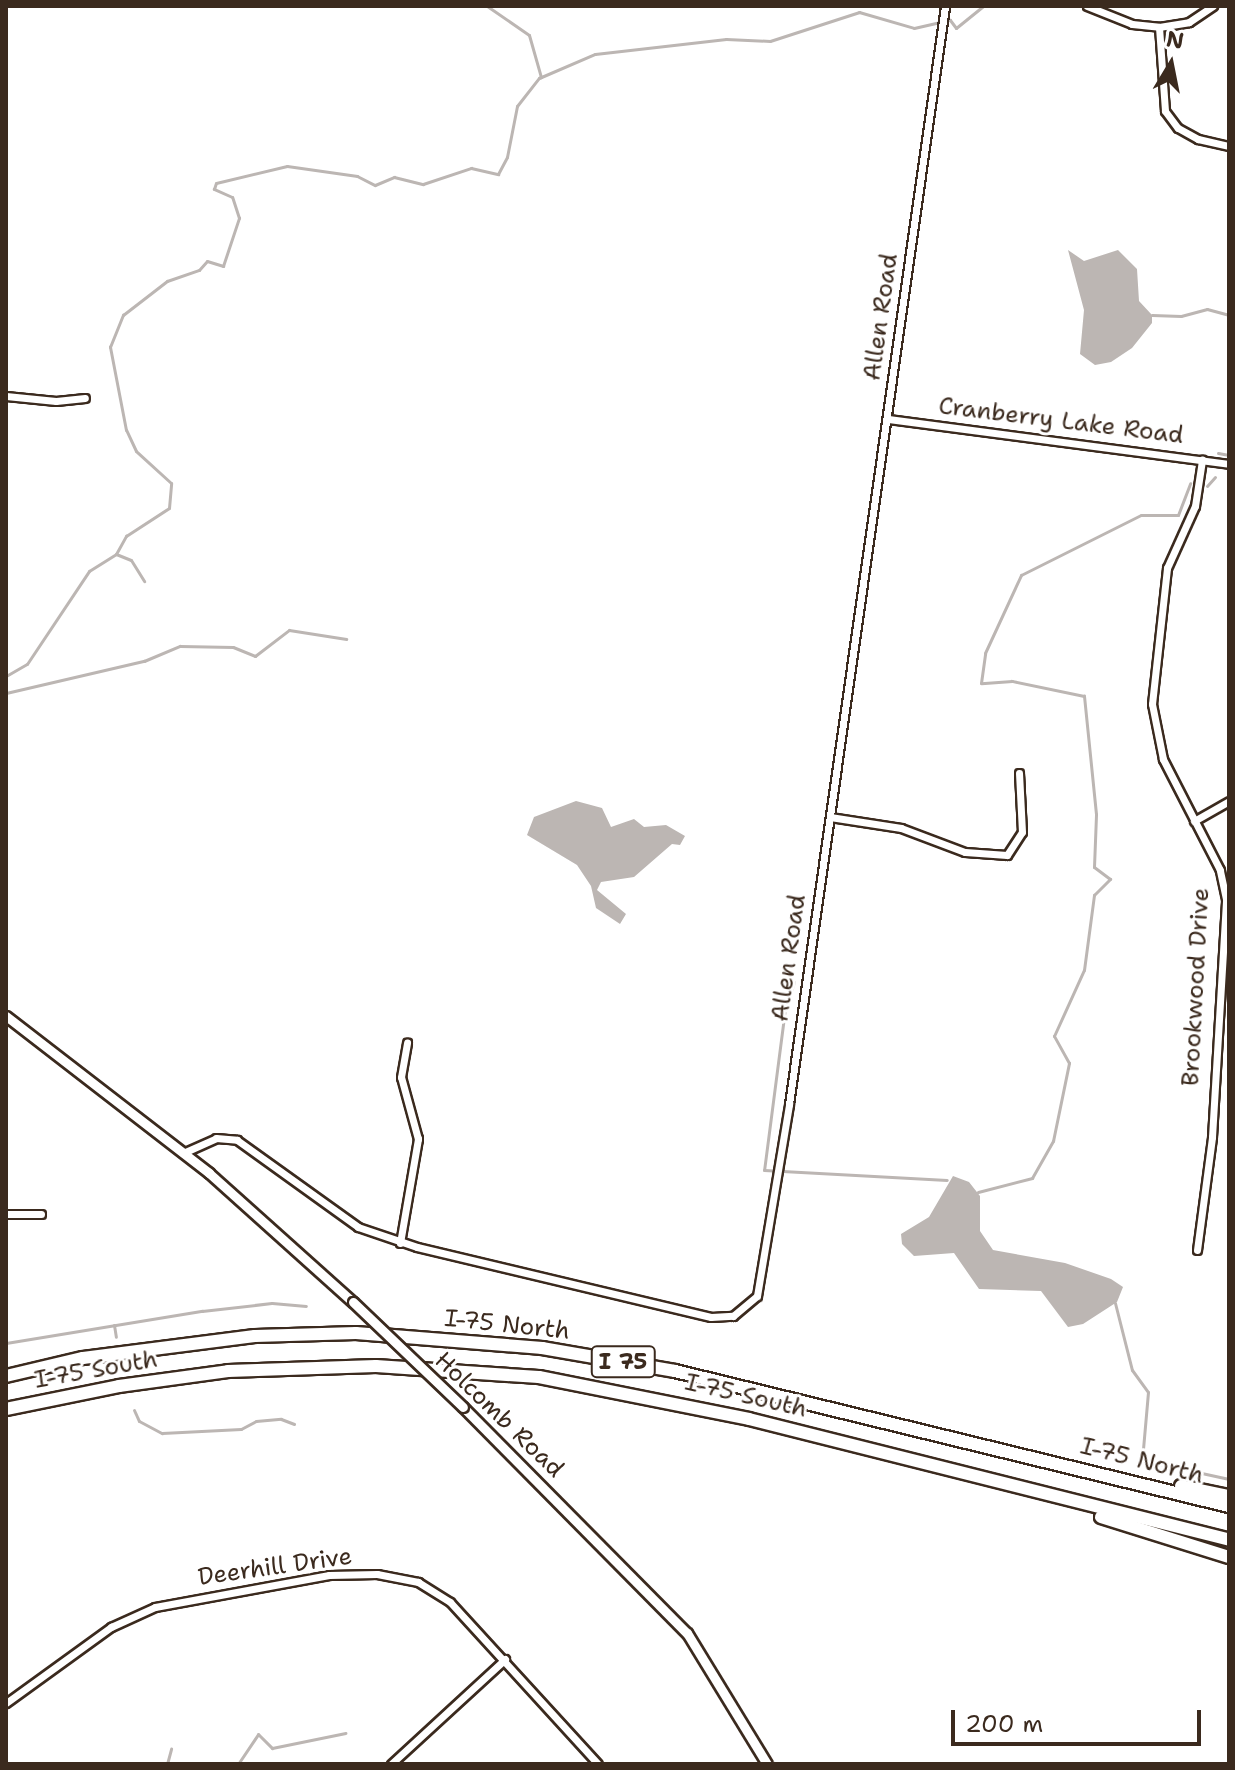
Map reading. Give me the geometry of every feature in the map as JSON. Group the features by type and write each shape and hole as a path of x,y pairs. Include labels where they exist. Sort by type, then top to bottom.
{"highway":[{"name":"I-75 North","path":"6,1376 83,1358 255,1336 356,1333 542,1348 675,1371 1229,1506"},
{"name":"I-75 South","path":"6,1409 119,1386 228,1371 376,1366 478,1371 623,1390 1229,1540"},
{"path":"995,1483 1229,1557"},
{"path":"1144,1484 1229,1496"}],"street":[{"name":"Allen Road","path":"183,1153 216,1138 237,1140 335,1213 400,1243 711,1317 747,1309 764,1273 945,6"},
{"path":"1087,6 1132,24 1159,27 1189,22 1213,6"},
{"path":"1159,27 1165,111 1178,128 1198,139 1229,146"},
{"path":"6,396 56,401 85,398"},
{"name":"Cranberry Lake Road","path":"888,419 1229,464"},
{"name":"Brookwood Drive","path":"1197,1250 1212,1137 1226,899 1220,870 1160,750 1152,685 1167,568 1195,506 1202,460"},
{"path":"830,817 901,828 965,852 1007,855 1022,832 1019,773"},
{"path":"1194,821 1229,801"},
{"name":"Holcomb Road","path":"6,1016 183,1153 353,1302 463,1407 687,1633 767,1764"},
{"path":"400,1243 418,1139 401,1077 407,1043"},
{"path":"6,1214 41,1214"},
{"name":"Deerhill Drive","path":"6,1703 104,1631 148,1609 329,1575 388,1575 435,1590 505,1659 598,1764"},
{"path":"391,1764 505,1659"}],"shaded area":[{"path":"1068,250 1084,261 1118,250 1137,269 1139,301 1152,315 1152,323 1132,348 1111,362 1095,365 1080,354 1084,310"},
{"path":"576,801 602,808 611,827 634,819 644,827 666,825 685,836 680,845 672,844 634,877 601,882 597,890 626,914 620,924 596,908 591,886 577,865 527,835 534,817"},
{"path":"953,1176 969,1182 980,1196 980,1231 993,1250 1065,1263 1111,1279 1123,1287 1117,1302 1083,1324 1068,1327 1041,1291 979,1289 954,1253 914,1256 902,1244 901,1234 929,1217"}],"waterway":[{"path":"487,6 529,35 541,77"},
{"path":"6,676 27,664 89,571 116,554 126,536 169,508 171,483 136,451 126,430 110,347 123,315 167,281 199,270 207,261 223,266 239,218 232,197 214,189 216,183 287,166 357,176 375,185 394,177 423,184 471,168 498,174 507,157 517,106 539,78 595,54 726,39 770,41 859,12 914,28 950,20 956,28 983,6"},
{"path":"1152,315 1181,316 1207,309 1229,315"},
{"path":"1218,453 1229,455"},
{"path":"1207,486 1215,477"},
{"path":"978,1192 1032,1178 1053,1141 1069,1063 1054,1036 1084,970 1094,895 1110,879 1094,867 1096,814 1084,696 1012,681 981,683 985,653 1021,575 1141,515 1178,515 1190,483"},
{"path":"116,554 131,560 144,581"},
{"path":"6,693 144,661 180,646 233,647 255,656 289,630 346,639"},
{"path":"794,982 785,1009 764,1170 947,1180"},
{"path":"6,1343 202,1311 272,1303 306,1306"},
{"path":"1115,1303 1132,1370 1148,1392 1142,1460 1229,1479"},
{"path":"114,1325 116,1337"},
{"path":"134,1410 139,1421 162,1433 241,1429 256,1421 281,1419 294,1424"},
{"path":"238,1764 258,1734 272,1748 345,1733"},
{"path":"167,1764 171,1749"}]}
